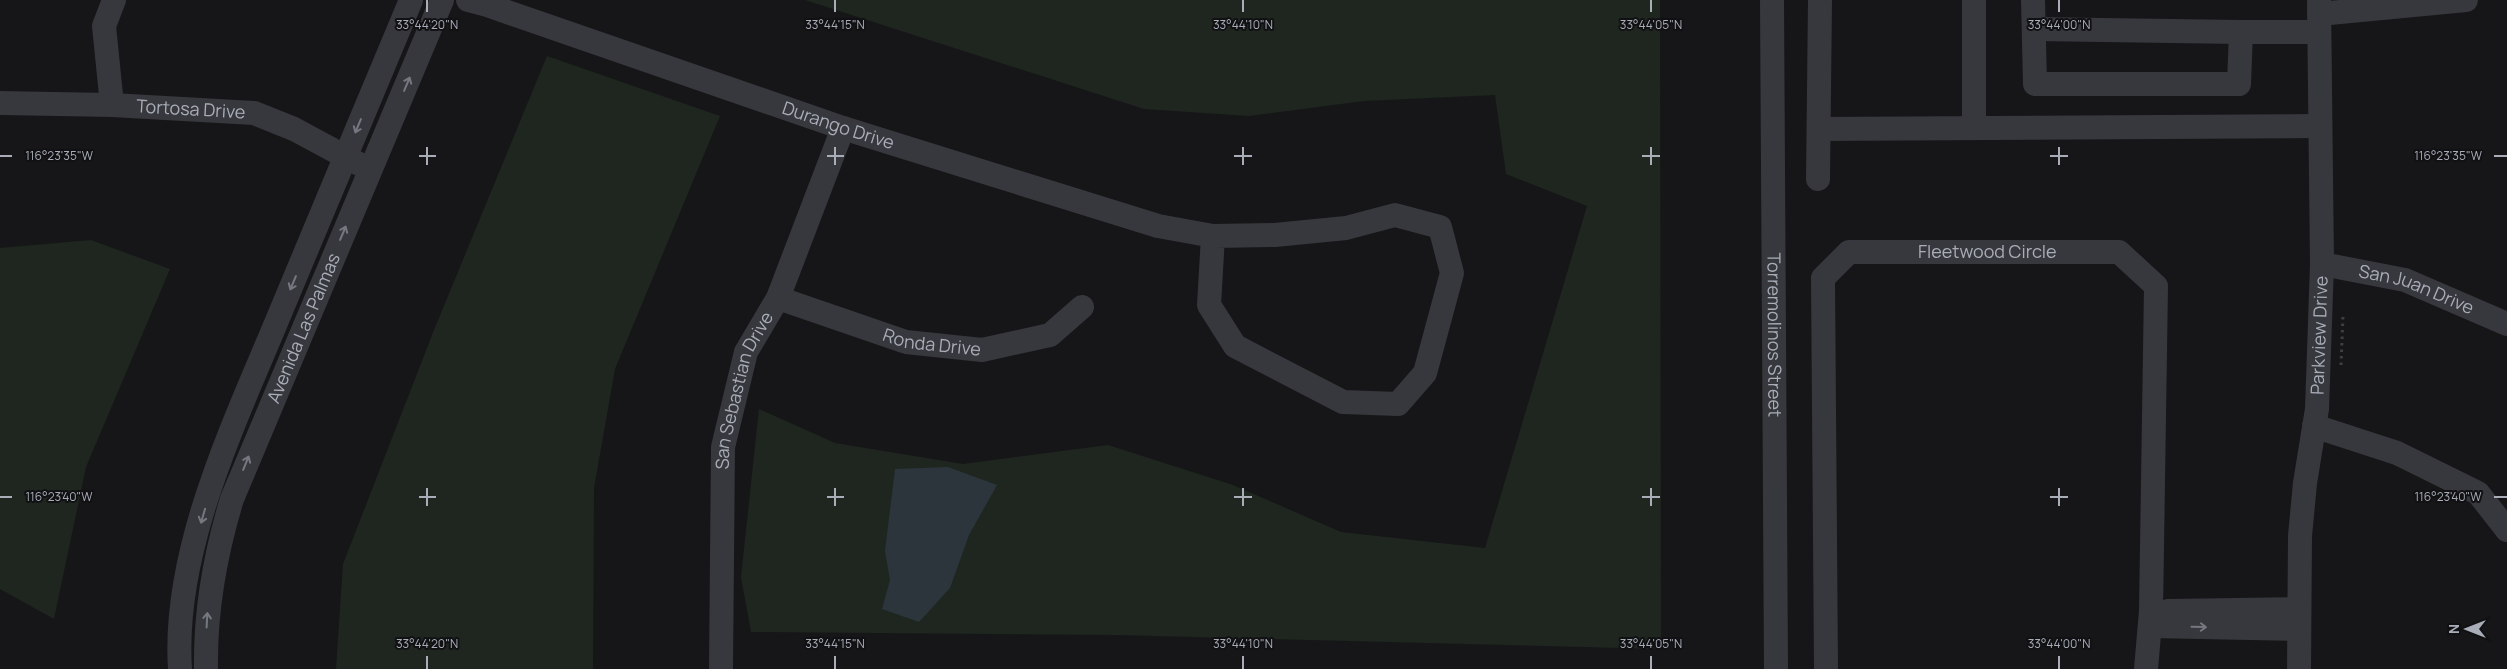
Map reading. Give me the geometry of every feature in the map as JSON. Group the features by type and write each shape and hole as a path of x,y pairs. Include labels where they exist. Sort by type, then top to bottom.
{"street":[{"path":"112,105 104,26 114,0"},
{"name":"Avenida Las Palmas","path":"180,669 180,621 188,572 216,468 411,0"},
{"name":"Avenida Las Palmas","path":"206,669 211,582 232,499 442,0"},
{"name":"Torremolinos Street","path":"1772,0 1776,669"},
{"path":"1818,178 1820,0"},
{"path":"1974,0 1974,128"},
{"path":"2033,0 2035,84 2239,84 2241,32"},
{"path":"2034,29 2241,32 2319,15 2466,0"},
{"name":"Durango Drive","path":"481,2 843,128 1158,226 1213,236 1275,235 1346,228 1395,215 1440,227 1452,273 1425,373 1398,404 1342,402 1235,346 1209,305 1213,236"},
{"name":"Parkview Drive","path":"2299,669 2300,536 2305,483 2317,409 2322,264 2319,15"},
{"name":"Tortosa Drive","path":"0,103 112,105 254,112 294,129 370,169"},
{"path":"1820,129 2320,126"},
{"name":"San Sebastian Drive","path":"721,669 723,447 746,352 778,298 843,128"},
{"name":"Fleetwood Circle","path":"1826,669 1823,278 1849,252 2119,252 2156,286 2151,619 2146,669"},
{"name":"San Juan Drive","path":"2322,264 2405,280 2507,324"},
{"name":"Ronda Drive","path":"778,298 906,342 982,350 1050,335 1082,307"},
{"path":"2314,426 2397,453 2478,493 2507,530"},
{"path":"2151,619 2298,619"}],"path":[{"path":"2341,363 2343,330"}],"shaded area":[{"path":"805,0 1660,0 1661,649 1116,635 751,632 741,577 759,409 835,443 963,464 1108,445 1233,485 1341,532 1485,548 1587,206 1506,174 1495,95 1364,101 1249,116 1144,109"},
{"path":"547,56 720,116 615,369 594,488 593,669 336,669 343,564 434,330"},
{"path":"91,240 170,269 86,467 54,619 0,589 0,248"},
{"path":"948,467 997,485 969,535 950,588 919,622 882,609 890,580 885,551 895,469"}]}
